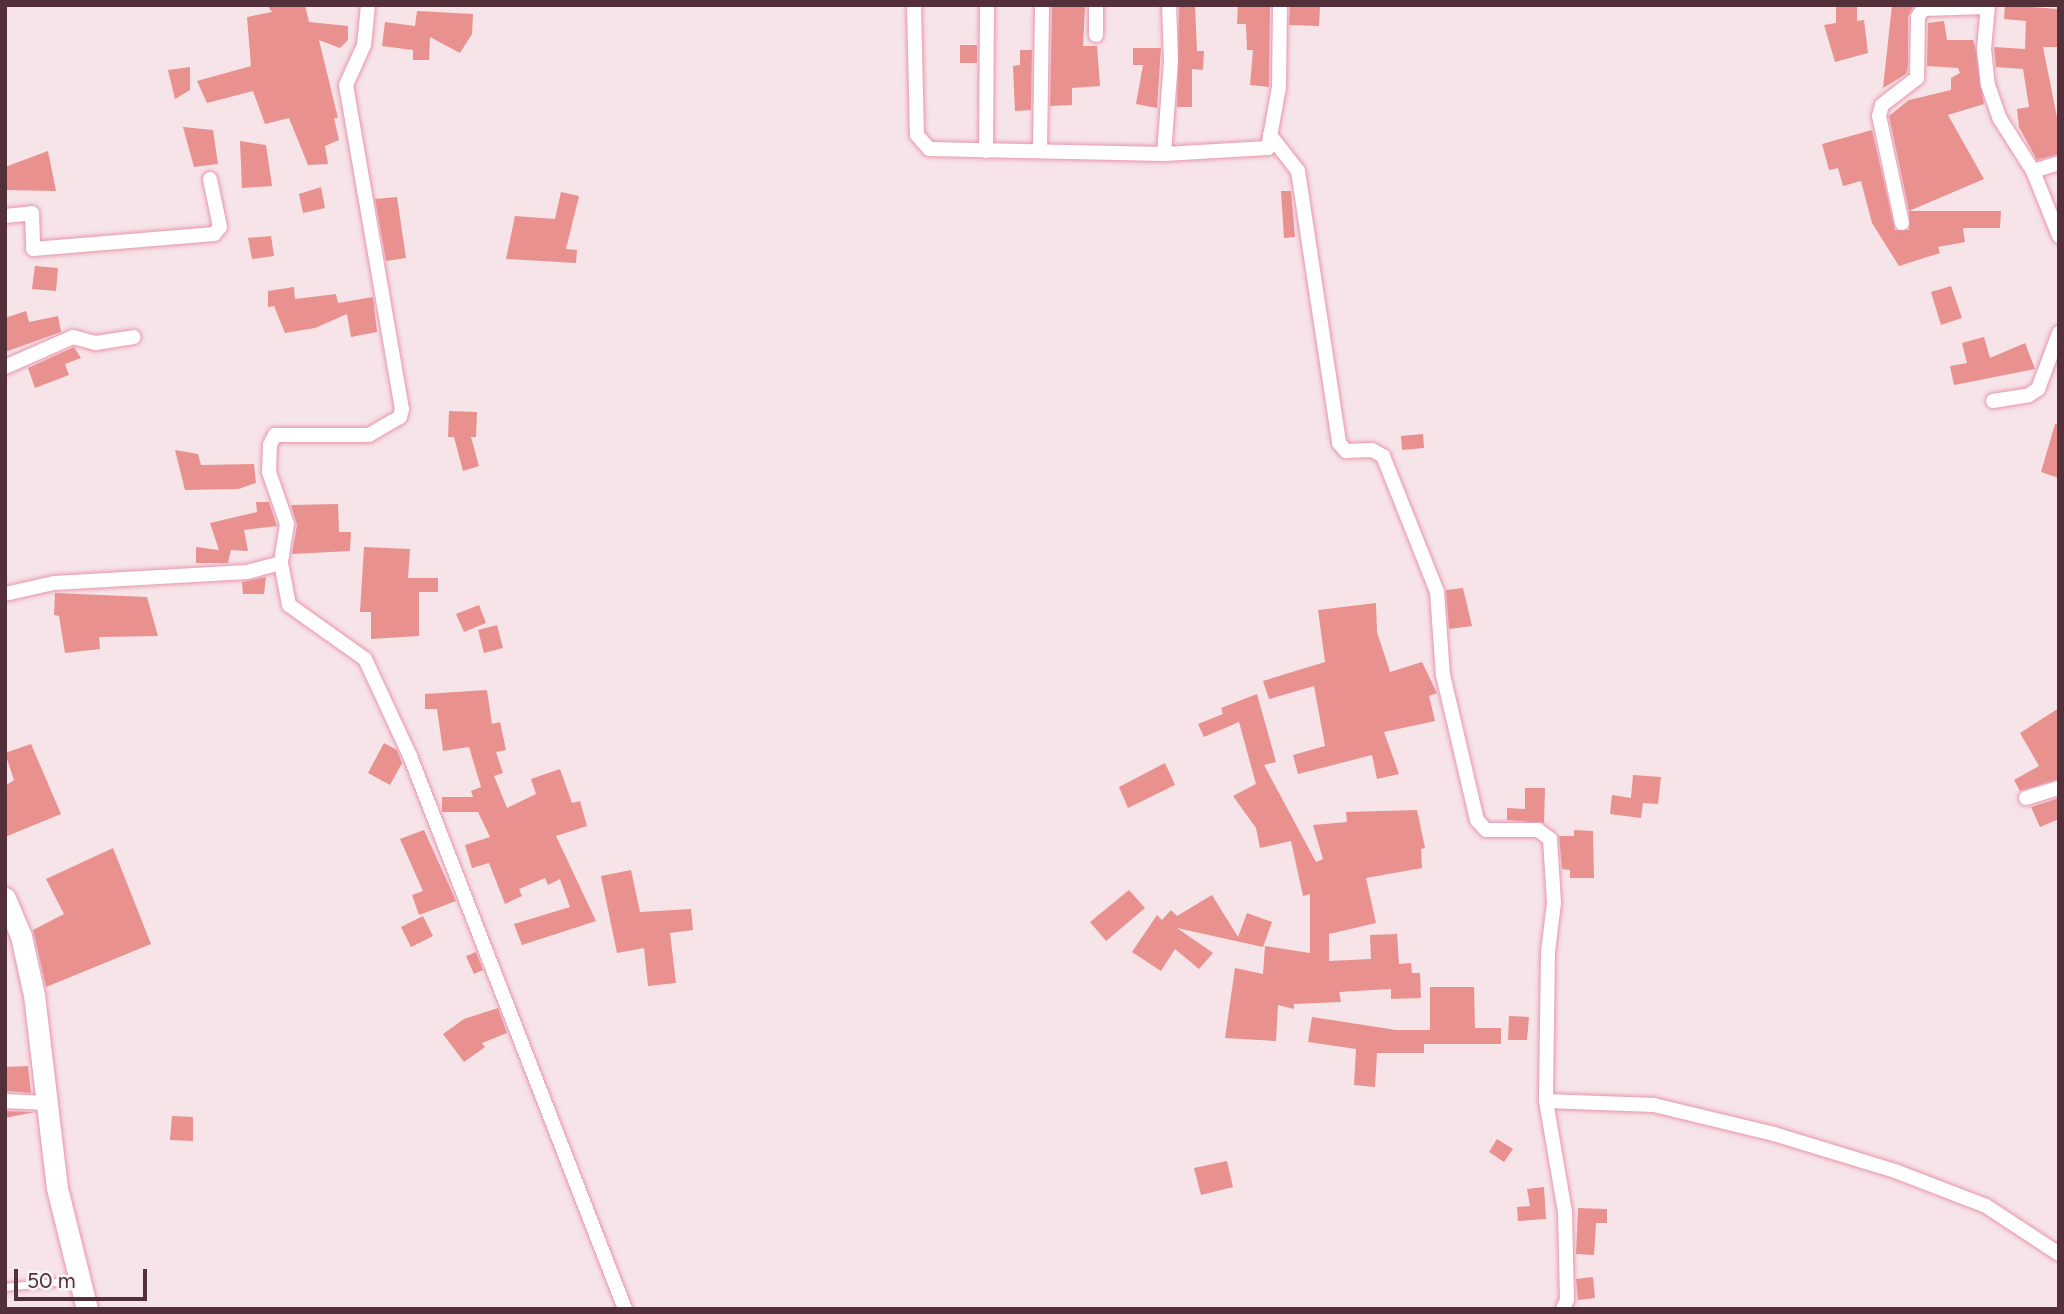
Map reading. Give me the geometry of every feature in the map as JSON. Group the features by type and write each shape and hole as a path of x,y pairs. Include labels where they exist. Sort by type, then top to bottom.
{"street":[{"path":"368,5 364,45 346,85 400,417 369,435 275,435 270,445 269,472 287,524 281,563 289,605 365,659 394,719 625,1309"},
{"path":"914,5 920,142 929,149 1164,154 1257,151 1268,148 1279,88 1280,5"},
{"path":"986,151 987,5"},
{"path":"1040,151 1042,5"},
{"path":"1096,5 1096,35"},
{"path":"1164,154 1171,61 1168,5"},
{"path":"1902,223 1879,116 1882,104 1917,78 1919,12 1929,7 1988,6 1984,49 1987,85 2000,119 2033,171 2059,236"},
{"path":"1270,135 1298,171 1339,443 1346,451 1372,450 1383,456 1437,592 1443,675 1477,820 1486,830 1538,830 1549,839 1554,903 1548,952 1546,1101 1565,1212 1567,1300 1563,1309"},
{"path":"2033,171 2059,163"},
{"path":"5,216 32,213 33,249 214,234 220,227 210,179"},
{"path":"1993,401 2029,395 2038,388 2059,333"},
{"path":"5,367 73,337 96,343 134,337"},
{"path":"5,594 54,583 247,572 281,563"},
{"path":"2026,798 2059,788"},
{"path":"5,898 21,936 34,995 57,1188 87,1309"},
{"path":"5,1101 46,1103"},
{"path":"1546,1101 1654,1105 1786,1138 1895,1171 1986,1206 2059,1254"}],"lane":[{"path":"5,1287 78,1280"}],"building":[{"path":"267,5 305,5 309,22 348,26 348,40 340,48 319,40 338,118 334,118 339,140 325,146 328,164 308,165 289,118 265,124 253,91 207,103 197,81 251,66 247,17 272,12"},
{"path":"1179,5 1195,5 1197,51 1204,51 1203,70 1192,69 1192,107 1177,107"},
{"path":"1238,5 1270,5 1269,87 1250,85 1253,50 1247,50 1246,24 1237,24"},
{"path":"1290,5 1320,6 1319,26 1289,25"},
{"path":"1836,5 1857,5 1857,21 1864,20 1868,53 1835,62 1824,25 1836,23"},
{"path":"1892,5 1914,5 1908,17 1908,67 1906,74 1883,88"},
{"path":"2005,5 2058,9 2059,47 2043,47 2059,127 2059,154 2037,160 2019,127 2017,109 2029,107 2023,69 1996,67 1994,47 2025,49 2026,21 2004,19"},
{"path":"1052,7 1085,7 1083,46 1097,46 1100,86 1072,88 1072,105 1050,106"},
{"path":"417,11 473,14 472,34 460,53 430,37 429,60 413,60 413,50 382,46 385,22 415,26"},
{"path":"1944,21 1947,40 1973,40 1975,46 1984,104 1948,115 1984,179 1909,211 1889,116 1909,100 1951,90 1951,78 1960,73 1958,68 1927,66 1928,23"},
{"path":"960,45 977,45 977,63 960,63"},
{"path":"1133,48 1161,48 1157,108 1136,104 1143,65 1133,65"},
{"path":"1020,50 1032,50 1031,110 1015,111 1013,66 1020,65"},
{"path":"190,67 190,90 175,99 168,70"},
{"path":"183,127 213,130 218,164 194,167"},
{"path":"1872,130 1895,230 1909,230 1909,211 2001,211 2000,228 1963,228 1965,242 1938,247 1940,253 1899,266 1872,223 1861,181 1843,186 1838,168 1829,170 1822,144"},
{"path":"240,141 266,145 272,186 242,188"},
{"path":"48,151 56,191 5,190 5,167"},
{"path":"321,187 325,208 303,213 299,194"},
{"path":"1281,191 1291,191 1295,237 1284,238"},
{"path":"561,192 579,196 566,249 577,250 576,263 506,259 515,216 555,219"},
{"path":"397,197 406,258 386,261 375,199"},
{"path":"271,236 274,256 252,259 248,238"},
{"path":"35,266 58,268 56,291 32,289"},
{"path":"1951,286 1962,318 1941,325 1931,292"},
{"path":"294,287 295,299 336,294 338,303 373,297 377,332 351,337 347,314 315,328 285,333 274,306 268,307 268,291"},
{"path":"26,311 29,322 58,316 61,332 5,352 5,318"},
{"path":"1984,337 1990,358 2025,343 2035,369 1954,385 1950,366 1967,363 1962,343"},
{"path":"74,347 81,358 65,364 69,375 35,388 28,368"},
{"path":"449,411 477,412 476,437 471,437 479,466 463,471 454,437 448,437"},
{"path":"2055,424 2059,425 2059,478 2041,472"},
{"path":"1423,434 1424,448 1402,450 1401,436"},
{"path":"175,450 198,454 201,465 254,464 256,483 238,489 185,490"},
{"path":"256,502 269,502 277,526 244,530 248,551 231,550 228,563 196,563 196,547 219,550 210,523 257,512"},
{"path":"338,504 339,532 351,532 350,551 292,554 297,525 291,505"},
{"path":"364,547 410,549 408,578 438,578 438,592 419,592 419,636 371,639 371,612 360,612"},
{"path":"266,577 264,594 243,594 242,582"},
{"path":"1463,588 1472,626 1449,629 1446,590"},
{"path":"55,593 147,597 158,636 99,637 100,649 65,653 59,616 54,615"},
{"path":"1376,603 1377,632 1390,672 1422,662 1437,693 1429,696 1435,721 1384,732 1399,774 1377,779 1372,755 1298,774 1293,755 1325,746 1314,686 1269,699 1263,681 1325,662 1318,610"},
{"path":"479,605 486,623 464,632 456,614"},
{"path":"497,625 503,648 484,653 478,630"},
{"path":"487,690 492,724 500,722 506,750 496,752 503,773 494,776 507,808 536,794 531,779 560,769 572,803 580,801 587,826 556,836 596,921 522,945 514,924 570,907 560,879 548,885 545,878 519,889 522,896 505,904 489,863 472,868 465,845 490,837 478,812 442,812 442,797 473,797 471,791 481,787 469,747 443,751 437,709 425,709 425,694"},
{"path":"1257,694 1276,762 1264,765 1316,862 1323,859 1313,825 1347,822 1346,812 1417,810 1425,848 1421,849 1422,868 1366,878 1376,923 1329,934 1329,961 1371,959 1370,935 1397,934 1399,964 1411,963 1412,973 1420,973 1421,998 1391,999 1391,989 1339,992 1341,1002 1294,1004 1294,1009 1278,1005 1276,1041 1225,1038 1235,968 1263,974 1265,946 1310,953 1310,894 1303,896 1291,841 1260,848 1256,828 1233,796 1256,784 1239,722 1204,737 1198,724 1223,714 1221,708"},
{"path":"2059,708 2059,779 2020,791 2014,780 2039,766 2020,733"},
{"path":"384,743 397,750 402,763 390,785 368,773"},
{"path":"31,744 61,814 5,837 5,786 14,780 5,753"},
{"path":"1165,763 1175,785 1128,808 1119,787"},
{"path":"1633,775 1661,777 1658,804 1643,803 1641,818 1610,814 1612,795 1631,798"},
{"path":"1525,788 1545,788 1544,823 1507,820 1507,808 1525,809"},
{"path":"2059,798 2059,819 2040,827 2031,807"},
{"path":"424,830 456,901 419,915 412,895 423,891 400,839"},
{"path":"1574,830 1593,831 1594,878 1570,878 1570,870 1562,869 1559,836 1574,836"},
{"path":"113,848 151,944 46,987 33,930 64,914 46,879"},
{"path":"631,870 640,912 691,909 693,930 670,933 676,983 648,986 644,948 617,953 601,876"},
{"path":"1129,890 1145,908 1106,941 1090,922"},
{"path":"1212,895 1238,937 1247,913 1272,922 1263,947 1177,928 1213,953 1199,969 1175,949 1161,971 1132,952 1157,915 1162,920 1171,910 1177,916"},
{"path":"423,916 433,936 411,947 401,927"},
{"path":"476,952 483,970 474,974 466,956"},
{"path":"1430,987 1474,987 1475,1028 1501,1028 1501,1044 1424,1044 1424,1053 1377,1053 1375,1087 1354,1085 1356,1049 1308,1042 1312,1017 1396,1030 1430,1030"},
{"path":"498,1008 507,1033 482,1043 485,1047 464,1062 443,1034 464,1019"},
{"path":"1509,1016 1529,1017 1527,1040 1508,1040"},
{"path":"28,1066 31,1093 5,1091 5,1067"},
{"path":"5,1111 34,1112 5,1118"},
{"path":"172,1116 193,1117 193,1141 170,1140"},
{"path":"1497,1139 1513,1149 1504,1162 1489,1152"},
{"path":"1227,1161 1233,1187 1201,1195 1194,1168"},
{"path":"1544,1187 1546,1219 1518,1221 1517,1207 1530,1206 1527,1189"},
{"path":"1578,1208 1607,1209 1607,1223 1596,1223 1594,1255 1576,1254"},
{"path":"1593,1277 1595,1298 1578,1300 1576,1279"}]}
